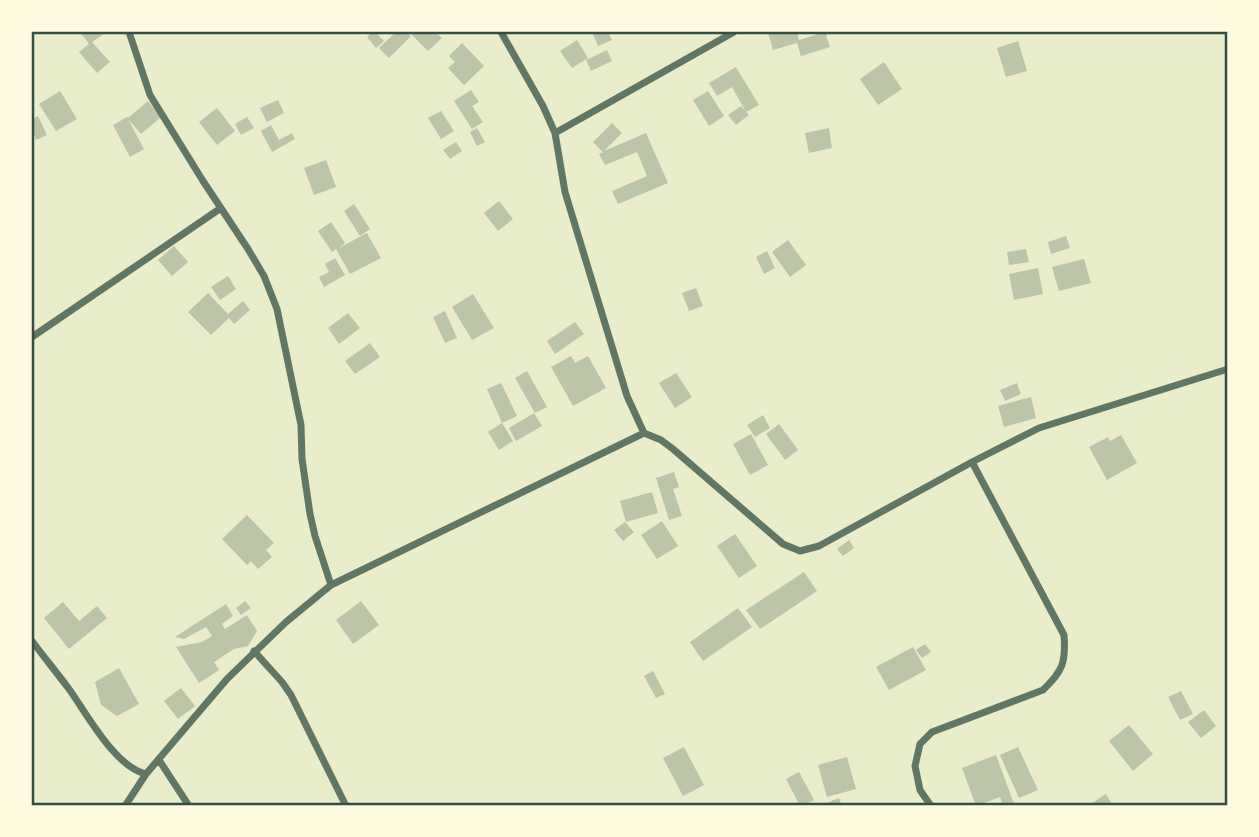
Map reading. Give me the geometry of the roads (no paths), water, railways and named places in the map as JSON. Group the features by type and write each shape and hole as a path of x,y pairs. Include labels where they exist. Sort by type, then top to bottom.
{"street":[{"path":"129,32 150,95 264,276 276,309 300,425 302,459 315,536 331,584"},
{"path":"501,32 543,106 555,133 565,192 627,396 643,433 661,440 673,449 783,544 800,551 819,545 1039,428 1227,369"},
{"path":"555,133 734,32"},
{"path":"32,337 221,208"},
{"path":"125,806 146,774 227,679 254,651 331,584 643,433"},
{"path":"931,806 919,790 915,766 920,744 932,732 1043,690 1056,678 1065,657 1064,635 972,462"},
{"path":"32,641 108,747 138,772 146,774"},
{"path":"254,651 291,695 346,806"},
{"path":"159,760 189,806"}]}
